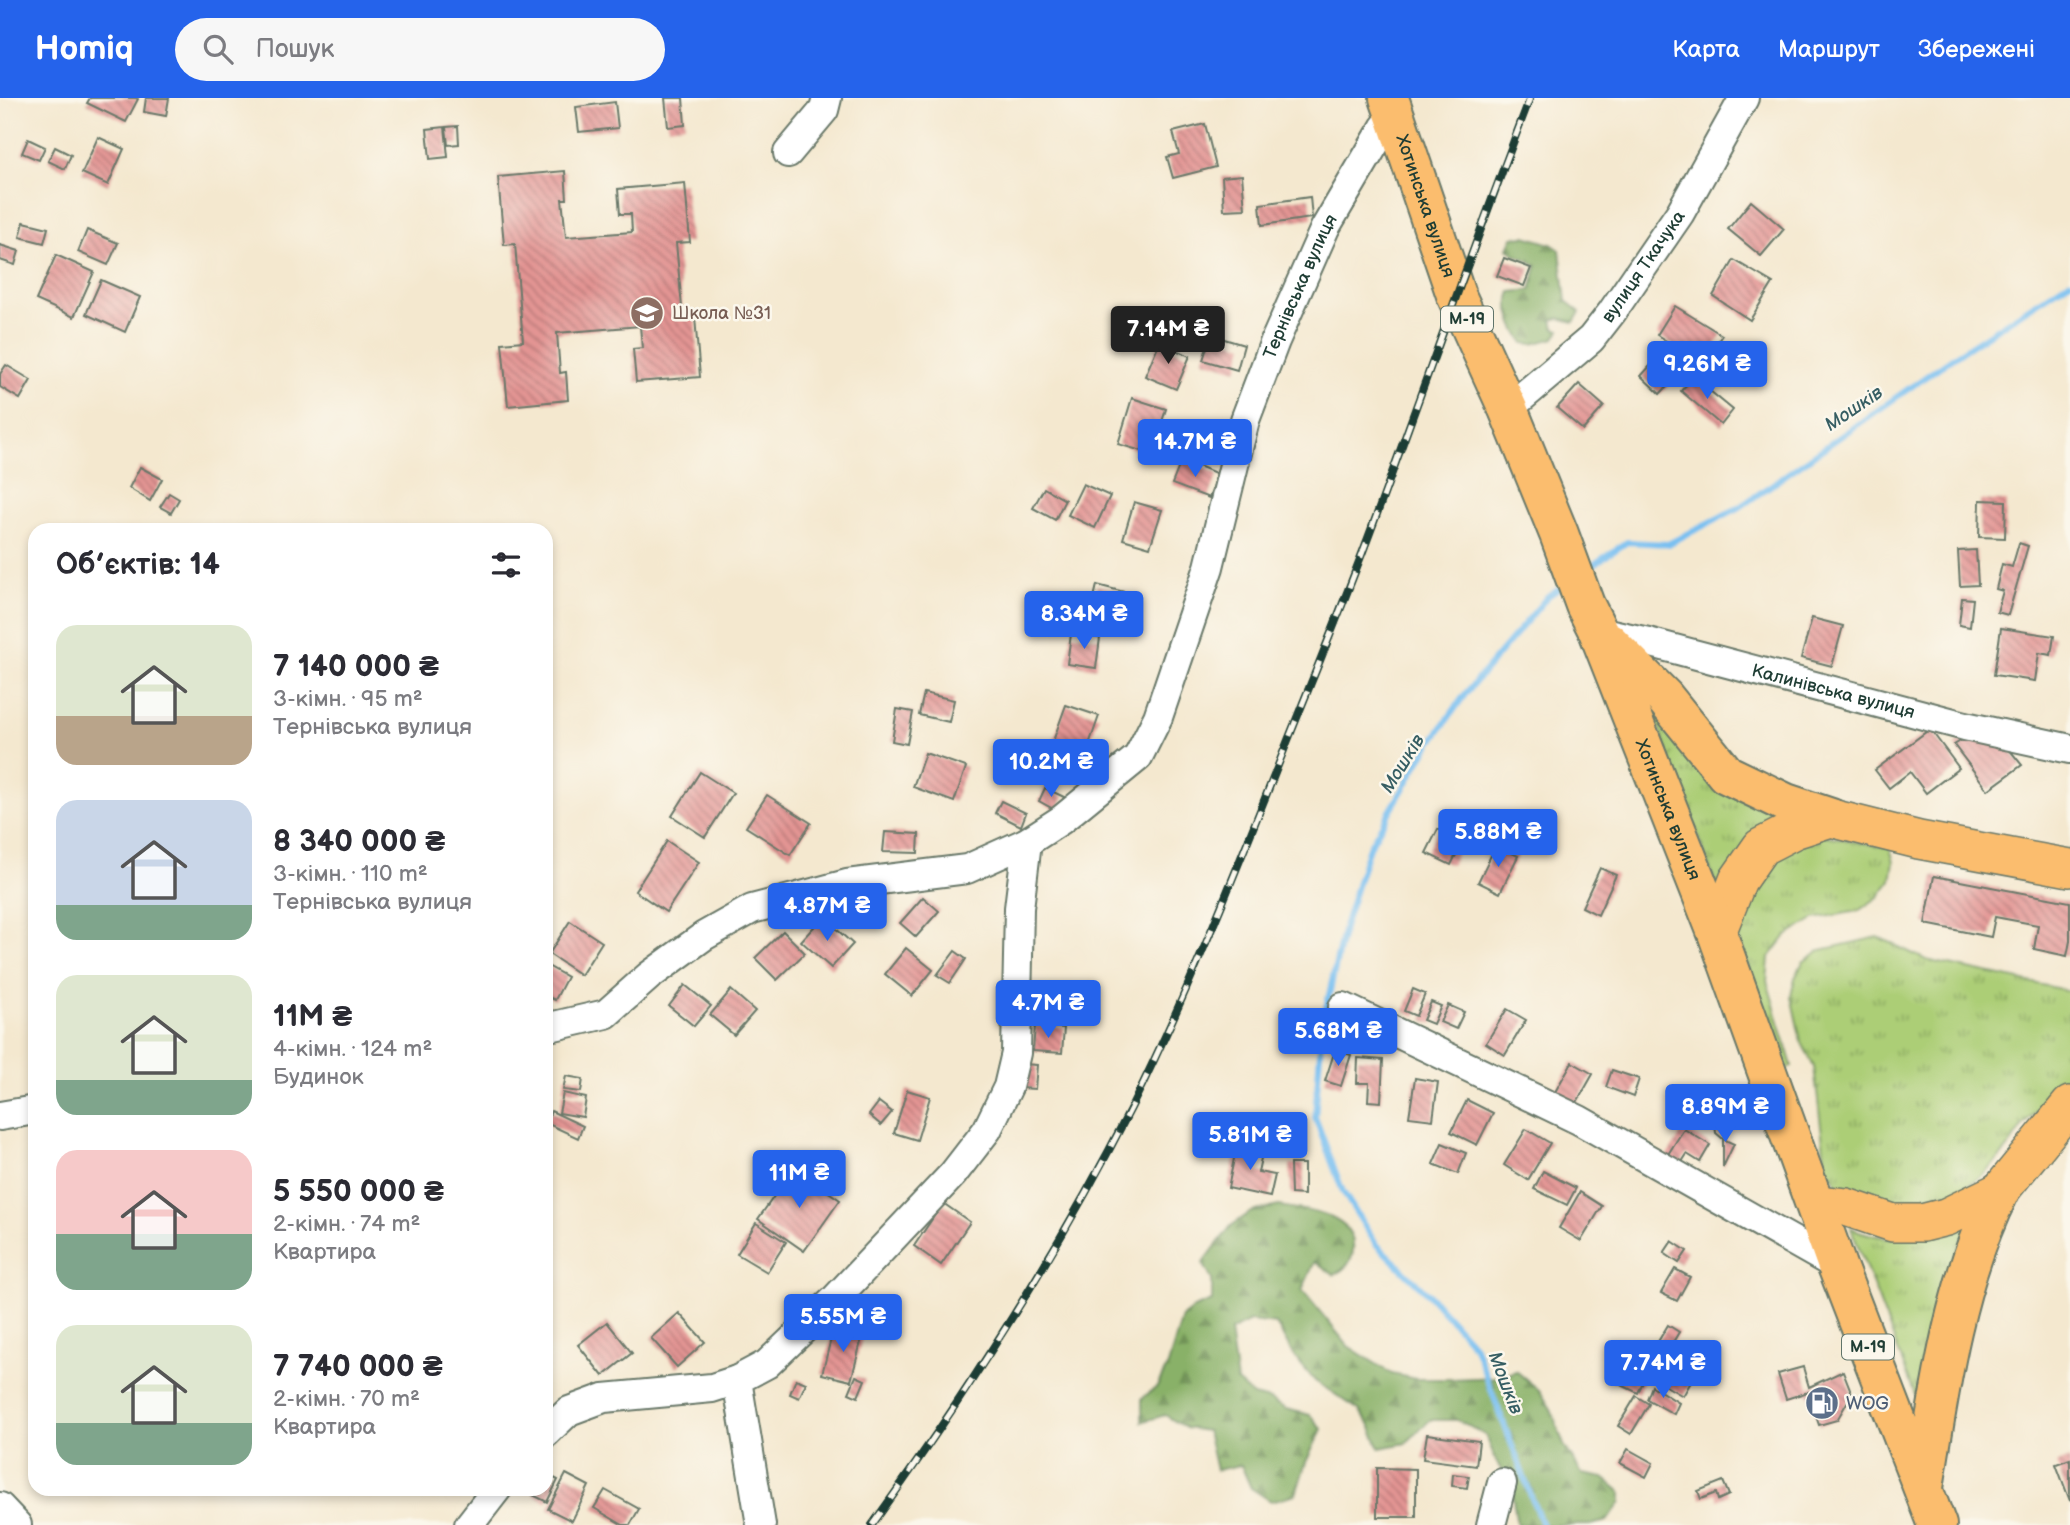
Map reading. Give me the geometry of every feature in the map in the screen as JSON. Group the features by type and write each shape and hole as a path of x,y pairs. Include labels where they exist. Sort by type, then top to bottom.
{"highway":[{"name":"Хотинська вулиця","path":"1392,106 1456,295 1508,409 1717,933 1815,1204 1930,1508"},
{"path":"1591,618 1664,697 1726,774 1786,803 1831,818"},
{"path":"1930,1508 1939,1392 1968,1273 1989,1212 2000,1191"}],"main road":[{"path":"1717,933 1738,880 1761,847 1794,830 1831,818 1919,840 2070,868"},
{"path":"1815,1204 1846,1207 1893,1223 1922,1223 1946,1217 2000,1191 2070,1105"}],"street":[{"path":"788,152 824,110 827,98"},
{"name":"вулиця Ткачука","path":"1508,409 1591,339 1605,321 1680,213 1744,98"},
{"name":"Тернівська вулиця","path":"553,1026 606,1014 649,976 704,936 752,909 846,884 967,869 1027,842 1061,820 1138,758 1158,717 1209,568 1245,420 1275,341 1325,228 1379,136 1392,106"},
{"name":"Калинівська вулиця","path":"1591,618 1648,642 1965,726 2070,749"},
{"path":"553,1426 569,1411 604,1398 712,1388 737,1380 767,1364 835,1299 954,1174 987,1130 1009,1087 1016,1053 1019,908 1027,842"},
{"path":"1343,1007 1579,1121 1838,1266"},
{"path":"0,1116 28,1111"},
{"path":"737,1380 761,1525"},
{"path":"1491,1525 1502,1483"},
{"path":"469,1525 492,1496"},
{"path":"0,1507 17,1525"}],"green space":[{"path":"1525,236 1551,244 1560,250 1566,301 1580,312 1574,322 1559,318 1552,320 1554,328 1560,330 1555,338 1533,344 1524,343 1520,338 1511,318 1509,304 1511,292 1531,290 1537,266 1508,248 1513,237"},
{"path":"1669,719 1788,819 1719,894 1656,720"},
{"path":"1822,835 1890,848 1894,862 1891,880 1878,897 1858,911 1814,919 1785,937 1769,958 1767,981 1792,1066 1785,1071 1736,933 1753,881 1786,849"},
{"path":"1878,937 1926,960 2070,991 2070,1078 2023,1125 2005,1152 1983,1175 1953,1195 1924,1204 1876,1202 1839,1185 1826,1168 1814,1067 1801,1041 1791,996 1795,978 1803,962 1821,950"},
{"path":"1279,1206 1327,1216 1347,1228 1352,1238 1353,1250 1347,1265 1334,1275 1315,1261 1302,1290 1348,1346 1392,1374 1416,1379 1501,1377 1516,1371 1539,1390 1551,1409 1564,1445 1582,1474 1604,1478 1621,1492 1621,1502 1607,1521 1590,1525 1517,1525 1511,1486 1496,1461 1486,1436 1458,1420 1430,1420 1406,1443 1380,1448 1370,1425 1359,1410 1315,1381 1294,1356 1276,1324 1250,1321 1230,1331 1237,1382 1253,1396 1310,1415 1322,1429 1306,1462 1296,1494 1271,1501 1251,1488 1241,1465 1216,1470 1207,1431 1186,1428 1165,1415 1142,1422 1142,1398 1157,1387 1168,1365 1182,1317 1194,1308 1212,1301 1212,1280 1203,1263 1231,1226 1251,1212"},
{"path":"1971,1220 1949,1268 1937,1308 1917,1400 1851,1228 1868,1234 1897,1238 1925,1234"}],"building":[{"path":"90,98 138,99 126,122 87,103"},
{"path":"146,98 169,98 166,116 144,112"},
{"path":"665,98 683,98 685,125 668,127"},
{"path":"615,102 618,128 579,132 576,107"},
{"path":"1205,124 1216,167 1173,178 1167,157 1179,154 1173,132"},
{"path":"458,126 459,144 448,145 446,127"},
{"path":"445,127 448,157 430,159 427,129"},
{"path":"98,137 124,149 108,185 82,173"},
{"path":"28,139 45,147 39,160 22,153"},
{"path":"55,147 71,155 65,169 48,161"},
{"path":"565,171 567,199 562,199 566,237 632,232 631,214 620,214 618,189 685,183 690,242 676,243 683,318 695,317 700,377 636,382 633,349 642,348 640,326 557,333 560,373 566,372 568,400 508,406 502,343 523,341 515,244 504,245 498,177"},
{"path":"1242,175 1245,209 1224,210 1222,177"},
{"path":"1310,197 1312,218 1262,225 1260,204"},
{"path":"1751,201 1784,229 1761,256 1728,229"},
{"path":"24,222 48,228 44,243 20,237"},
{"path":"87,230 118,243 108,265 78,252"},
{"path":"0,245 19,251 15,265 0,260"},
{"path":"56,255 94,272 74,317 36,300"},
{"path":"1504,258 1531,268 1524,286 1497,276"},
{"path":"1734,260 1773,283 1750,320 1713,296"},
{"path":"101,280 140,297 125,332 86,314"},
{"path":"1675,306 1722,335 1703,364 1657,335"},
{"path":"1211,335 1244,345 1237,370 1203,360"},
{"path":"1159,343 1190,356 1176,389 1145,376"},
{"path":"1746,347 1760,357 1741,384 1727,373"},
{"path":"1660,355 1679,374 1660,394 1641,376"},
{"path":"6,365 31,380 20,399 0,387 0,374"},
{"path":"1693,377 1733,410 1721,425 1681,391"},
{"path":"1579,384 1604,406 1583,430 1557,408"},
{"path":"1132,398 1166,409 1152,454 1118,444"},
{"path":"1182,459 1218,474 1209,498 1172,484"},
{"path":"140,467 162,479 150,501 129,488"},
{"path":"1083,484 1110,496 1095,528 1068,515"},
{"path":"1044,488 1065,500 1055,520 1033,508"},
{"path":"169,493 179,499 171,513 160,507"},
{"path":"1980,500 2006,501 2005,538 1979,537"},
{"path":"1134,502 1162,510 1150,547 1123,539"},
{"path":"2019,543 2028,546 2008,615 1997,612 2003,591 1996,589 2002,564 2012,567"},
{"path":"1976,550 1978,585 1960,586 1958,551"},
{"path":"1097,585 1132,594 1126,619 1091,611"},
{"path":"1962,598 1973,599 1970,627 1959,625"},
{"path":"1812,618 1843,626 1832,666 1801,658"},
{"path":"2001,628 2054,636 2051,655 2039,653 2035,681 1994,675"},
{"path":"1071,634 1100,638 1096,668 1067,664"},
{"path":"924,693 954,700 949,722 919,715"},
{"path":"1066,705 1099,716 1085,756 1052,744"},
{"path":"897,709 913,712 907,744 892,741"},
{"path":"1930,729 1959,768 1926,793 1910,772 1889,788 1875,770"},
{"path":"1969,736 2000,738 2022,765 1988,790 1954,745"},
{"path":"925,753 966,767 954,802 913,787"},
{"path":"700,772 733,793 705,837 672,816"},
{"path":"1045,788 1064,797 1057,811 1039,801"},
{"path":"767,795 811,823 790,855 746,827"},
{"path":"1001,801 1026,813 1021,826 995,813"},
{"path":"1438,829 1463,841 1451,865 1426,853"},
{"path":"885,832 919,834 918,853 883,852"},
{"path":"667,841 699,862 666,912 635,891"},
{"path":"1496,845 1518,856 1500,893 1478,882"},
{"path":"1600,868 1616,875 1598,915 1582,907"},
{"path":"1934,876 2070,902 2070,941 2067,956 2034,949 2038,925 1995,917 1991,937 1925,924"},
{"path":"923,897 939,911 916,937 900,923"},
{"path":"823,917 853,944 831,968 801,941"},
{"path":"570,921 602,942 581,975 553,957 553,948"},
{"path":"783,931 805,953 777,980 755,958"},
{"path":"906,948 933,970 912,996 885,974"},
{"path":"955,951 966,959 950,983 937,975"},
{"path":"553,969 567,977 555,1000 553,999"},
{"path":"685,985 711,1006 694,1026 669,1006"},
{"path":"1413,989 1425,994 1416,1016 1404,1011"},
{"path":"731,990 755,1011 734,1035 710,1015"},
{"path":"1431,1002 1441,1006 1433,1024 1423,1020"},
{"path":"1448,1005 1464,1012 1456,1029 1440,1022"},
{"path":"1507,1009 1526,1020 1505,1055 1486,1043"},
{"path":"1035,1026 1064,1028 1062,1053 1033,1051"},
{"path":"1335,1050 1351,1055 1341,1086 1325,1081"},
{"path":"1358,1058 1383,1060 1381,1102 1368,1101 1369,1083 1357,1083"},
{"path":"1572,1062 1593,1074 1576,1104 1555,1092"},
{"path":"1023,1064 1037,1065 1035,1089 1021,1088"},
{"path":"1612,1070 1639,1079 1633,1097 1606,1087"},
{"path":"566,1076 583,1079 581,1092 563,1090"},
{"path":"1415,1078 1438,1082 1433,1120 1409,1117"},
{"path":"907,1090 930,1097 917,1140 894,1133"},
{"path":"563,1093 586,1098 583,1117 559,1113"},
{"path":"1467,1100 1493,1113 1477,1145 1451,1132"},
{"path":"879,1102 892,1112 881,1125 869,1115"},
{"path":"553,1112 583,1126 578,1138 553,1126"},
{"path":"1715,1125 1728,1133 1725,1140 1734,1144 1723,1167 1723,1139 1716,1133"},
{"path":"1526,1129 1550,1143 1528,1180 1504,1165"},
{"path":"1684,1129 1710,1145 1700,1162 1687,1154 1678,1168 1665,1159"},
{"path":"1442,1143 1466,1153 1458,1174 1433,1164"},
{"path":"1237,1144 1263,1149 1258,1172 1275,1175 1270,1197 1228,1188"},
{"path":"1290,1164 1304,1164 1304,1195 1291,1194"},
{"path":"794,1168 840,1200 804,1251 758,1219"},
{"path":"1543,1171 1576,1188 1567,1205 1534,1189"},
{"path":"1580,1192 1602,1206 1581,1241 1559,1228"},
{"path":"943,1203 970,1222 941,1265 914,1246"},
{"path":"756,1223 786,1242 767,1272 737,1254"},
{"path":"1672,1241 1687,1251 1679,1263 1664,1253"},
{"path":"1675,1269 1690,1277 1677,1301 1661,1293"},
{"path":"679,1313 705,1342 677,1367 651,1338"},
{"path":"607,1322 632,1353 603,1376 578,1345"},
{"path":"1668,1325 1679,1332 1661,1362 1650,1355"},
{"path":"834,1327 863,1334 851,1381 822,1374"},
{"path":"1617,1367 1644,1380 1638,1393 1611,1380"},
{"path":"1803,1367 1809,1387 1843,1371 1852,1394 1837,1420 1819,1425 1808,1392 1786,1399 1778,1374"},
{"path":"1668,1368 1691,1382 1683,1396 1659,1382"},
{"path":"856,1376 865,1380 858,1397 849,1393"},
{"path":"796,1379 806,1383 799,1398 790,1394"},
{"path":"1652,1386 1679,1403 1674,1414 1647,1399"},
{"path":"1636,1396 1649,1404 1631,1434 1618,1426"},
{"path":"1427,1434 1479,1441 1476,1466 1423,1459"},
{"path":"1628,1449 1653,1463 1646,1477 1620,1463"},
{"path":"2070,1459 2070,1501 2056,1464"},
{"path":"1377,1468 1416,1469 1416,1517 1377,1517"},
{"path":"566,1474 589,1486 572,1521 548,1509"},
{"path":"1453,1474 1469,1476 1467,1488 1452,1486"},
{"path":"553,1478 558,1480 553,1490"},
{"path":"1723,1481 1729,1495 1718,1500 1716,1493 1701,1499 1698,1491"},
{"path":"605,1490 639,1509 630,1525 623,1525 594,1508"},
{"path":"535,1496 550,1496 547,1502"}],"waterway":[{"name":"Мошків","path":"1584,571 1627,542 1668,544 1740,507 1958,354 2070,281"},
{"name":"Мошків","path":"1542,1525 1475,1347 1429,1295 1376,1244 1343,1192 1315,1117 1322,1027 1344,927 1369,847 1428,747 1466,693 1548,596 1564,585"}],"railway":[{"path":"872,1525 977,1373 1042,1269 1103,1162 1170,1026 1224,900 1350,585 1530,98"}],"place":[{"name":"Школа №31","path":"647,313"},
{"name":"WOG","path":"1822,1403"}]}
